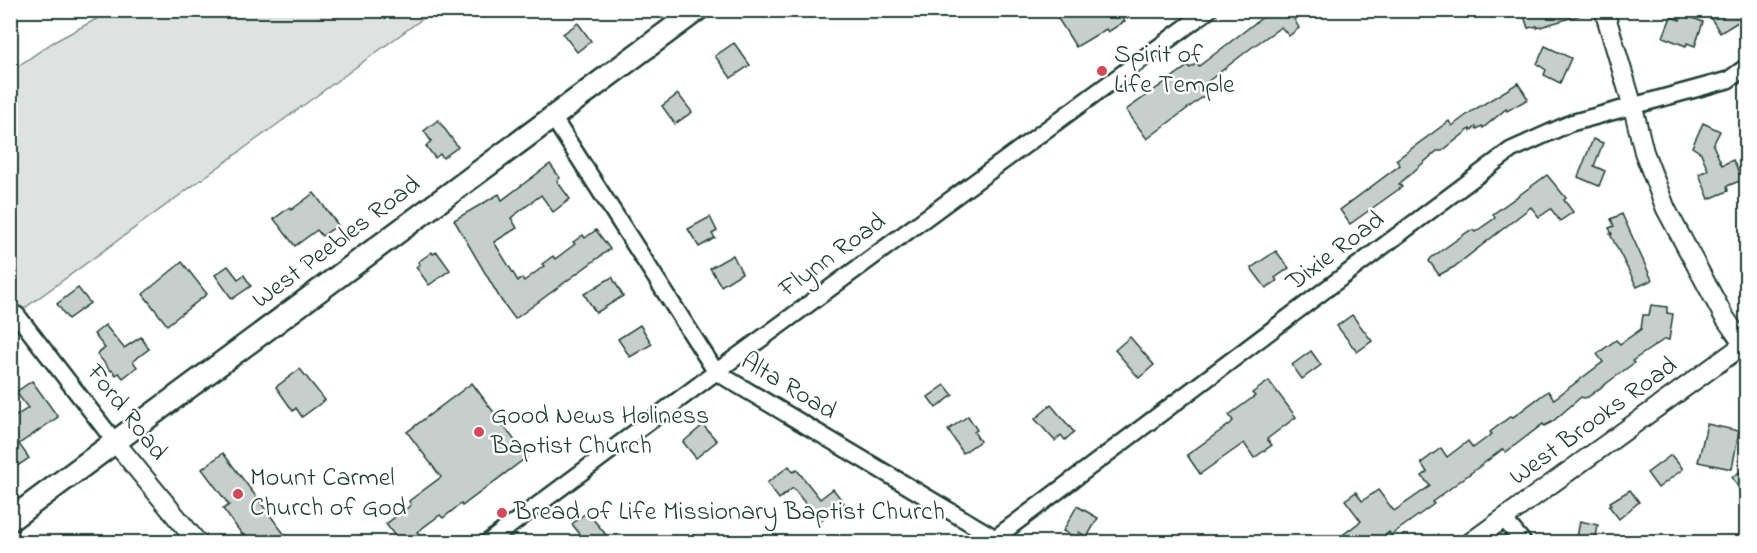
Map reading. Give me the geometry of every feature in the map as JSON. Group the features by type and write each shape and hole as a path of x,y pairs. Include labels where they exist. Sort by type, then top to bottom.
{"main road":[{"name":"West Peebles Road","path":"10,520 697,10"}],"street":[{"name":"Flynn Road","path":"488,543 716,372 1209,10"},
{"path":"1604,10 1644,152 1666,209 1723,315 1746,345"},
{"name":"Dixie Road","path":"996,541 1511,150 1571,123 1728,80 1746,67"},
{"name":"Alta Road","path":"552,116 716,372 996,541"},
{"name":"Ford Road","path":"17,315 197,543"},
{"name":"West Brooks Road","path":"1471,543 1746,345"},
{"path":"1504,519 1523,543"}],"shaded area":[{"path":"111,11 433,11 11,318 11,71 52,43"}],"building":[{"path":"1068,10 1118,10 1125,21 1108,32 1106,29 1076,47 1057,17"},
{"path":"1272,10 1289,10 1299,28 1289,36 1281,27 1251,48 1202,86 1208,93 1147,139 1126,110 1188,66 1190,68 1197,63 1199,66"},
{"path":"1522,10 1584,10 1584,14 1537,28 1537,26 1528,28"},
{"path":"1706,10 1737,10 1743,19 1720,33"},
{"path":"1683,14 1703,22 1695,46 1687,43 1686,46 1663,37 1671,17 1680,20"},
{"path":"578,23 591,41 577,52 563,34"},
{"path":"734,43 750,65 731,78 715,56"},
{"path":"1545,46 1571,58 1560,83 1544,75 1546,70 1537,64"},
{"path":"1518,83 1528,99 1507,111 1506,109 1483,128 1482,126 1477,129 1476,127 1471,131 1470,129 1442,151 1437,151 1399,184 1402,187 1350,224 1340,210 1400,165 1396,160 1449,121 1452,126"},
{"path":"678,94 692,112 675,124 662,106"},
{"path":"438,120 458,147 443,158 440,154 435,158 426,146 431,141 424,131"},
{"path":"1703,123 1720,131 1713,145 1722,165 1733,160 1742,180 1727,186 1728,191 1709,199 1699,174 1708,170 1701,153 1692,147"},
{"path":"1593,139 1603,143 1594,166 1605,171 1599,186 1578,177"},
{"path":"550,164 560,178 557,181 570,199 553,212 541,195 511,218 517,228 494,242 518,281 522,278 524,281 553,256 555,259 575,244 573,242 583,235 585,238 596,230 610,249 515,319 501,300 454,220 499,194 502,200"},
{"path":"1547,175 1566,198 1564,200 1573,212 1560,221 1551,209 1539,217 1531,207 1454,267 1439,275 1429,261 1431,258 1469,231 1475,232 1495,218 1493,214"},
{"path":"314,193 338,225 322,236 317,230 295,246 274,219"},
{"path":"1622,214 1652,280 1637,287 1610,234 1612,234 1609,228 1614,226 1611,219"},
{"path":"710,217 717,231 712,234 715,238 699,247 688,229"},
{"path":"1276,251 1289,268 1275,278 1277,281 1266,288 1251,268"},
{"path":"432,252 433,254 437,252 450,270 429,285 416,267 420,264 418,262"},
{"path":"733,255 742,273 721,286 710,268"},
{"path":"182,262 207,294 167,325 143,294"},
{"path":"228,266 238,279 244,275 251,286 232,299 215,275"},
{"path":"612,277 623,296 596,313 584,294"},
{"path":"78,288 90,303 68,319 57,304"},
{"path":"1651,305 1667,307 1667,313 1673,314 1669,340 1665,339 1632,361 1634,363 1588,397 1581,397 1552,422 1544,426 1543,424 1506,452 1503,449 1391,535 1389,532 1375,543 1332,543 1361,521 1345,500 1356,492 1362,501 1378,490 1394,511 1430,486 1422,476 1427,472 1421,463 1441,448 1447,457 1468,441 1473,448 1511,416 1513,417 1548,391 1554,399 1603,362 1597,354 1616,340 1620,344 1641,329 1643,315 1649,315"},
{"path":"1352,315 1372,341 1357,352 1337,326"},
{"path":"105,325 124,348 141,337 149,349 133,361 137,367 123,378 119,373 116,375 111,371 97,354 105,348 94,334"},
{"path":"640,325 652,344 630,357 618,339"},
{"path":"1130,337 1154,365 1139,378 1115,350"},
{"path":"1311,351 1321,365 1302,379 1292,365"},
{"path":"300,369 325,400 302,417 296,408 293,411 276,387"},
{"path":"32,381 58,417 19,444 29,458 10,471 10,420 28,408 16,392"},
{"path":"1269,381 1296,417 1267,439 1272,445 1254,458 1244,443 1200,474 1187,455 1230,424 1233,421 1229,415 1255,396 1252,393"},
{"path":"472,383 527,457 462,506 461,504 443,518 440,515 417,532 425,543 400,543 386,524 411,505 409,501 441,477 407,432"},
{"path":"945,385 953,395 936,408 928,397"},
{"path":"1051,405 1074,432 1065,440 1061,435 1055,441 1035,419"},
{"path":"968,416 977,430 974,432 980,441 963,453 948,430"},
{"path":"1707,424 1739,431 1732,469 1698,462"},
{"path":"703,425 717,441 696,458 683,442"},
{"name":"Mount Carmel Church of God","path":"223,453 291,543 249,543 235,525 223,509 229,505 202,469"},
{"path":"1671,455 1683,469 1658,488 1647,473"},
{"path":"789,466 793,472 797,470 820,499 833,489 844,503 820,522 793,488 779,499 767,483"},
{"path":"1746,468 1746,501 1732,477"},
{"path":"1630,490 1639,502 1619,519 1609,506 1610,502"},
{"path":"1077,506 1098,518 1087,537 1079,532 1076,538 1063,531"},
{"path":"587,512 607,536 599,543 587,543 572,524"},
{"path":"1580,521 1598,525 1595,543 1576,543"}],"place":[{"name":"Spirit of Life Temple","path":"1102,71"},
{"name":"Good News Holiness Baptist Church","path":"479,432"},
{"name":"Mount Carmel Church of God","path":"238,494"},
{"name":"Bread of Life Missionary Baptist Church","path":"502,513"}]}
